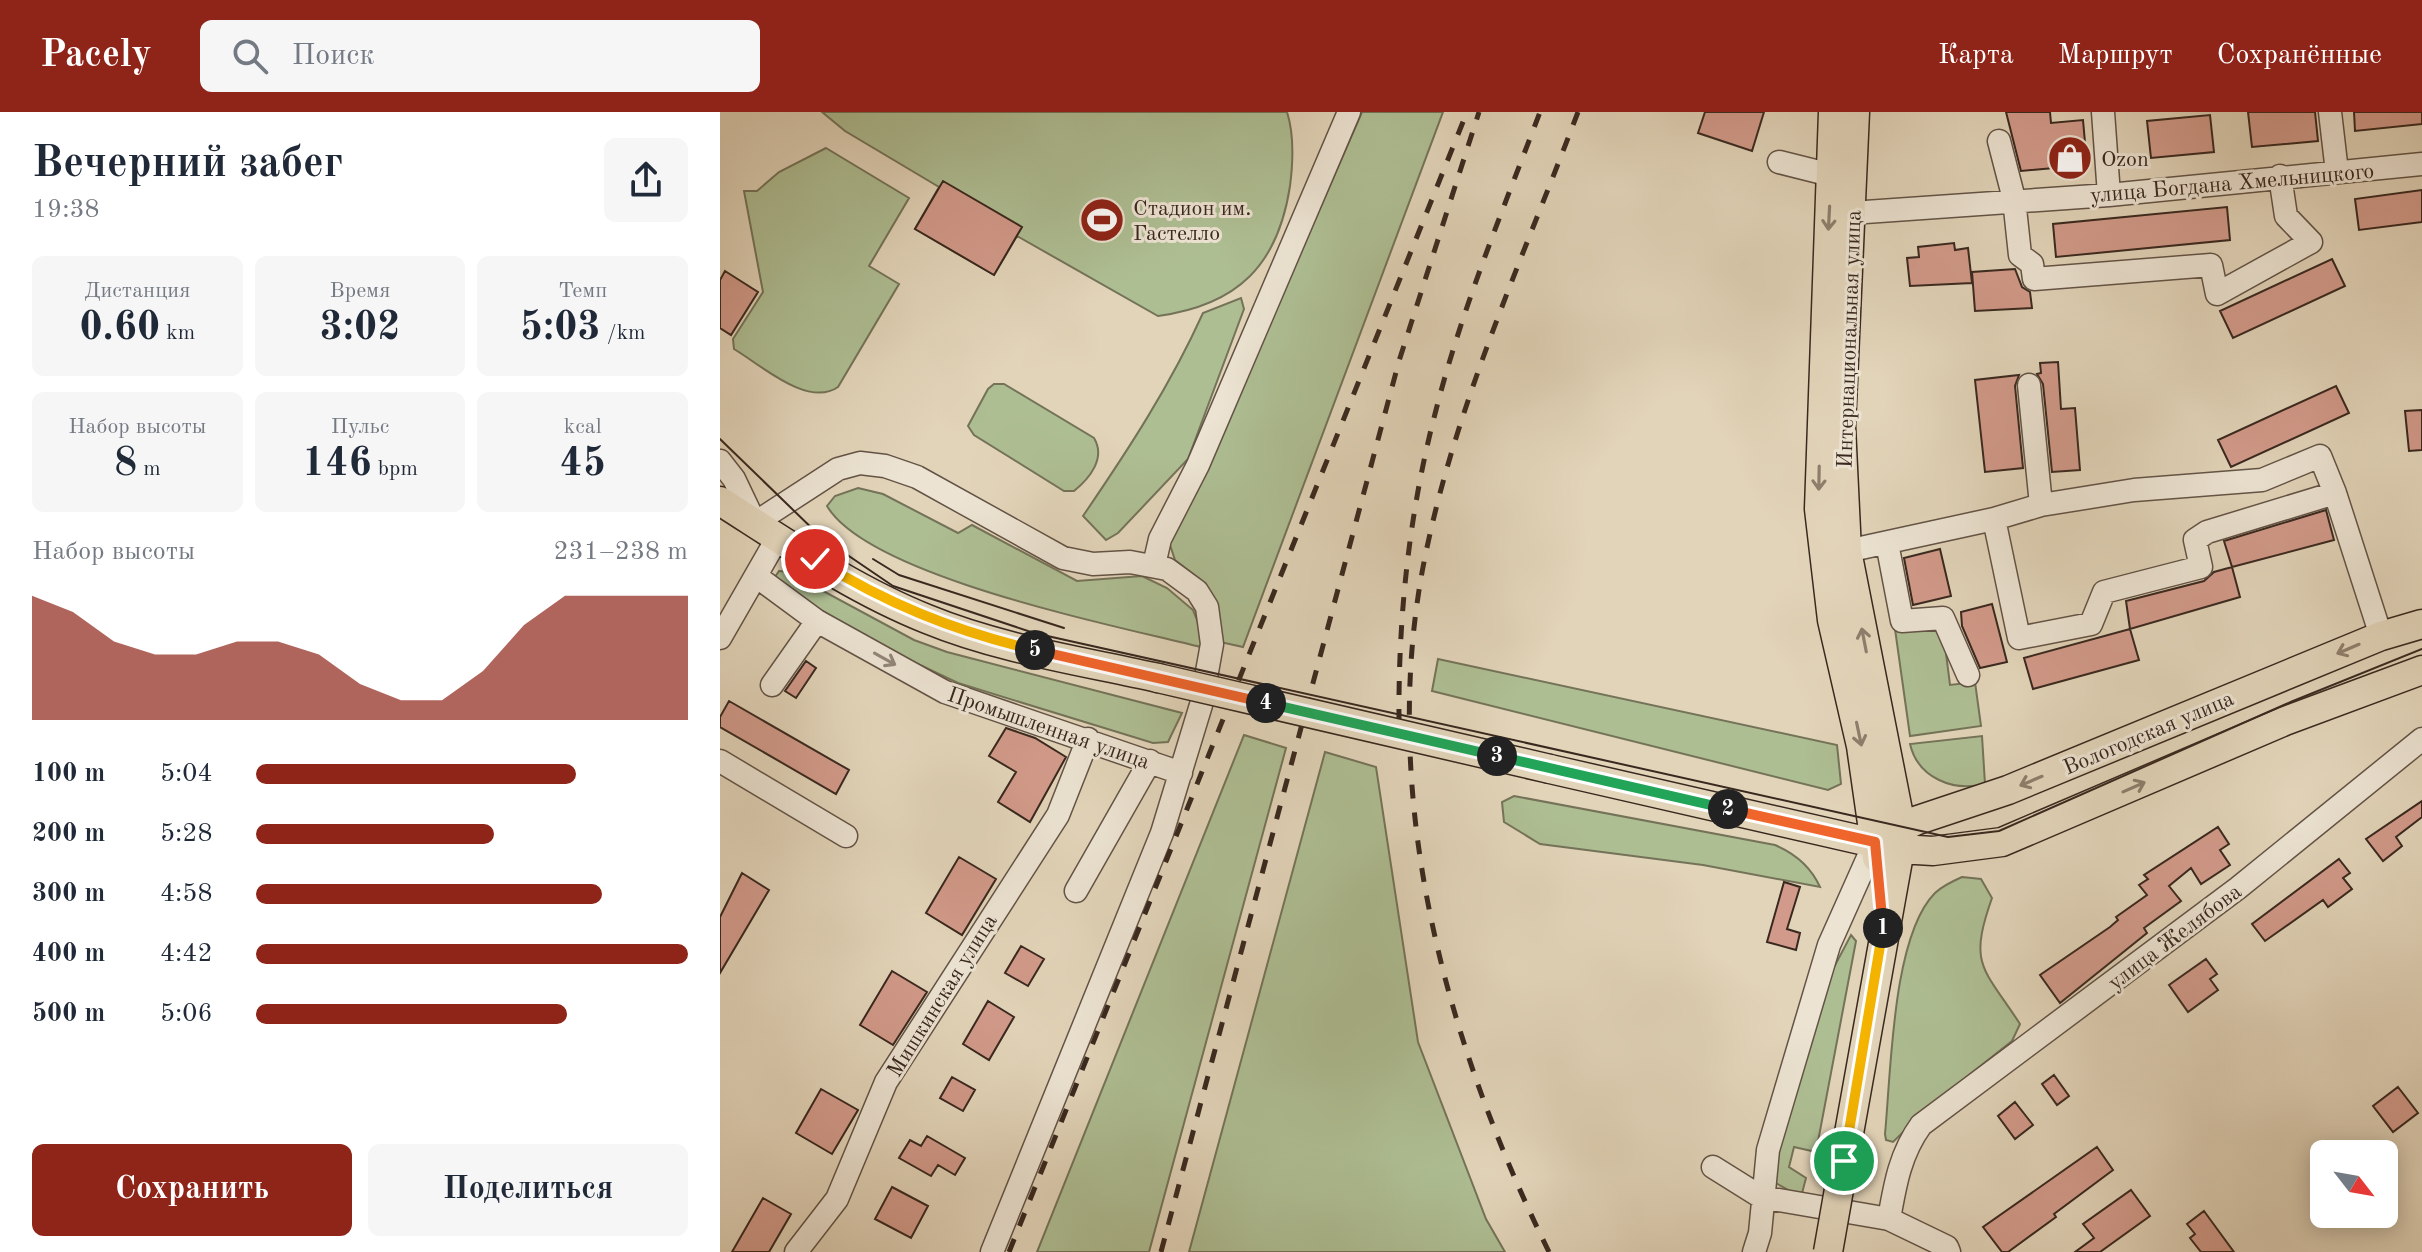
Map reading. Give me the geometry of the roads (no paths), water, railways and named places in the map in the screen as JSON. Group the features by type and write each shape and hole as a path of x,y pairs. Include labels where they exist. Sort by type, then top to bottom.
{"main road":[{"name":"Интернациональная улица","path":"1833,112 1819,509 1832,620 1861,746 1892,839"},
{"name":"Интернациональная улица","path":"1855,112 1841,426 1847,551 1892,839"},
{"name":"Вологодская улица","path":"720,501 867,592 962,632 1550,769 1892,839 1933,851 2002,842 2285,721 2422,670"},
{"name":"Вологодская улица","path":"1892,839 2381,636 2422,624"},
{"path":"1828,1252 1884,933 1892,839"}],"street":[{"path":"1154,565 1160,539 1204,452 1349,112"},
{"path":"2103,112 2109,195"},
{"path":"2330,112 2337,172"},
{"path":"1999,141 2014,199 2020,255 2032,264 2034,279 2211,265 2217,294 2311,242 2286,216 2280,176"},
{"path":"1779,162 1831,175"},
{"name":"улица Богдана Хмельницкого","path":"1851,213 2014,199 2109,195 2422,164"},
{"path":"2029,385 2041,505"},
{"path":"1847,551 1994,519 2041,505 2134,490 2262,480 2320,456 2381,636"},
{"path":"720,461 766,530"},
{"path":"720,638 756,576 766,530 838,469 860,463 917,477 1063,558 1093,564 1154,565 1167,569 1197,591 1207,607 1212,644 1201,705 1162,833 992,1252"},
{"path":"1994,519 2019,638 2091,624 2104,592 2201,567 2195,540 2207,532 2335,493"},
{"path":"1887,543 1902,621 1943,618 1968,675"},
{"name":"Промышленная улица","path":"756,576 817,621 945,692 1181,773"},
{"path":"772,685 817,621"},
{"name":"Мишкинская улица","path":"796,1252 837,1199 886,1082 1058,815 1088,739"},
{"name":"улица Желябова","path":"1889,1219 1896,1177 1909,1142 1921,1125 2238,888 2422,739"},
{"path":"720,761 846,836"},
{"path":"1076,891 1150,761"},
{"path":"1754,1252 1760,1233 1761,1197 1768,1150 1829,945 1892,839"},
{"path":"1713,1167 1761,1197 1889,1219 1947,1247 1949,1252"}],"tram line":[{"path":"720,439 821,537 893,586 1034,633 1948,837 1999,831 2293,701 2422,649"},
{"path":"873,559 899,575 1064,628"}],"railway":[{"path":"1009,1252 1467,112"},
{"path":"1161,1252 1399,361 1479,112"},
{"path":"1399,723 1407,565 1427,448 1446,372 1471,297 1540,112"},
{"path":"1549,1252 1512,1171 1479,1087 1451,1001 1430,914 1416,825 1410,735 1412,646 1425,557 1454,443 1492,332 1578,112"}],"place":[{"name":"Ozon","path":"2070,158"},
{"name":"Стадион им. Гастелло","path":"1102,220"}]}
